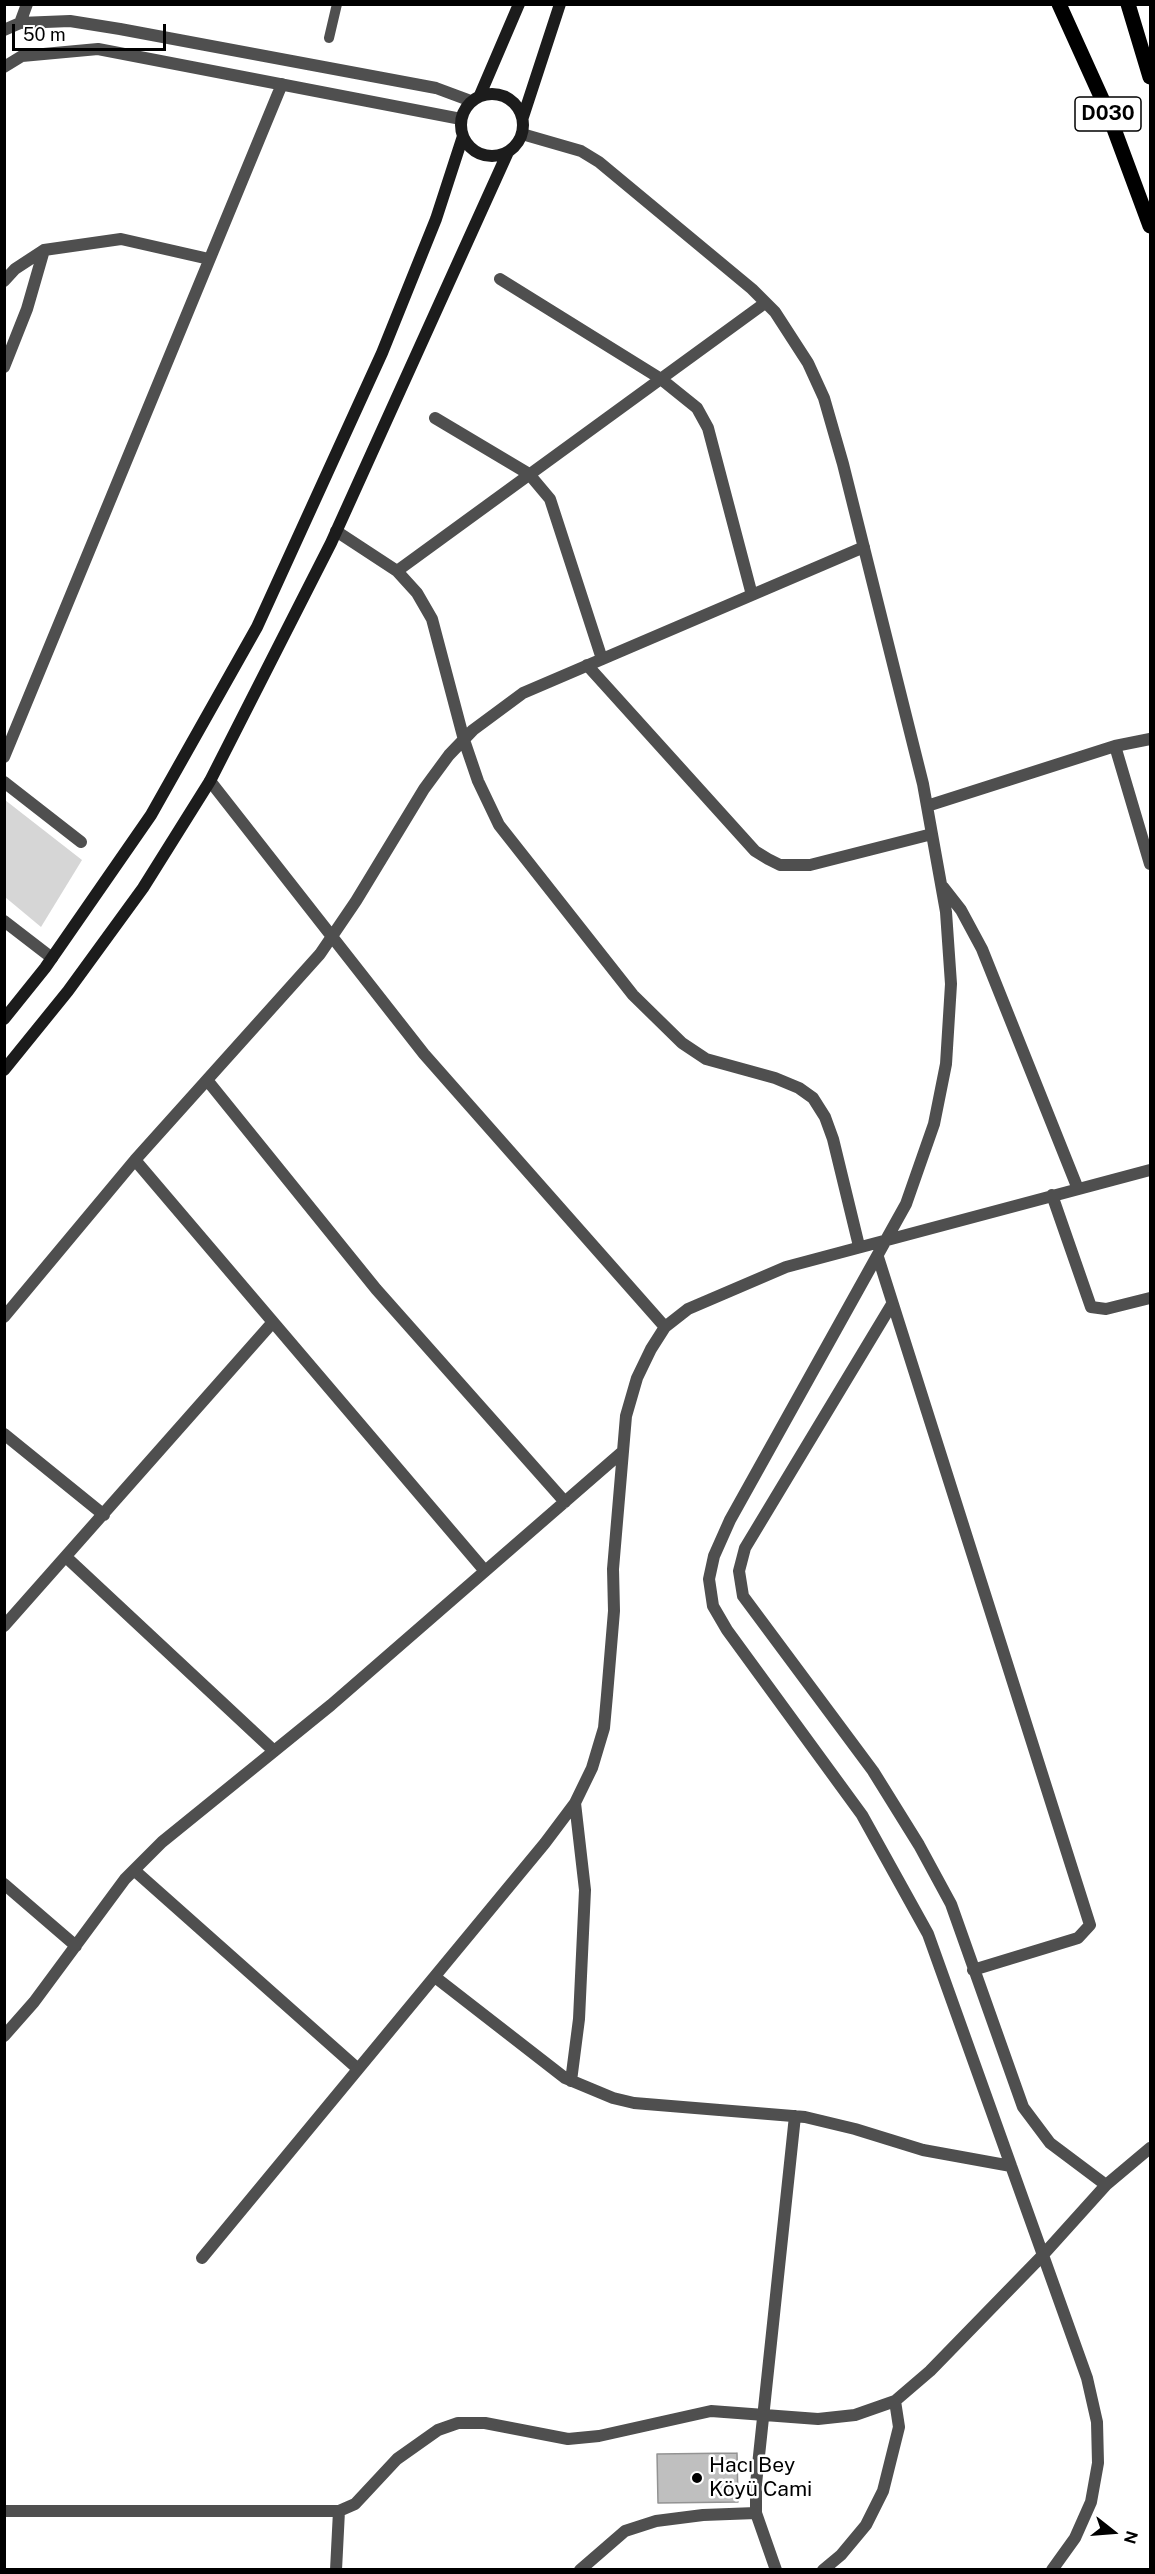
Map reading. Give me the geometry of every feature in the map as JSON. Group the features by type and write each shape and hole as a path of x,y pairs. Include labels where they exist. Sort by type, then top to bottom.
{"main road":[{"path":"519,4 476,98 461,119 463,136 470,148 479,153 499,156 516,146 522,134 523,117 560,4"},
{"name":"D030","path":"1059,4 1107,111 1150,226"},
{"path":"1128,4 1150,74"},
{"path":"476,98 501,94 518,107 523,117"},
{"path":"4,1019 52,958 151,815 257,627 382,352 436,219 463,136"},
{"path":"4,1070 69,991 143,888 210,781 336,531 508,152"}],"street":[{"path":"20,23 27,4"},
{"path":"4,30 20,23 70,21 120,28 436,88 476,98"},
{"path":"4,67 22,56 98,49 461,119"},
{"path":"4,757 282,84"},
{"path":"522,134 581,150 599,162 765,303 808,363 824,398 864,547 927,806 946,912 951,984 946,1064 934,1124 906,1204 729,1520 714,1556 709,1579 713,1606 727,1630 862,1815 928,1934 1087,2378 1097,2422 1098,2463 1091,2502 1075,2538 1052,2570"},
{"path":"4,281 15,269 44,250 121,239 209,259"},
{"path":"4,367 27,309 44,250"},
{"path":"500,279 661,379 697,408 708,428 752,594"},
{"path":"397,571 765,303"},
{"path":"435,418 529,474 550,499 602,659"},
{"path":"336,531 397,571 417,593 432,619 464,740 478,781 499,825 633,995 682,1043 705,1059 776,1078 799,1088 813,1098 825,1117 833,1139 859,1246"},
{"path":"4,1317 135,1160 320,954 356,901 424,789 464,740 495,711 523,693 864,547"},
{"path":"587,665 756,851 780,865 810,865 932,834"},
{"path":"927,806 1114,746 1150,739"},
{"path":"1114,746 1150,864"},
{"path":"210,781 424,1054 665,1328"},
{"path":"4,782 81,842"},
{"path":"941,885 961,909 982,949 1078,1189"},
{"path":"4,921 52,958"},
{"path":"207,1080 376,1289 565,1502"},
{"path":"135,1160 485,1571"},
{"path":"202,2258 545,1844 575,1803 592,1768 604,1728 614,1611 613,1569 621,1453 626,1416 637,1378 651,1349 665,1328 688,1309 786,1267 1150,1170"},
{"path":"1052,1195 1091,1307 1106,1309 1150,1298"},
{"path":"878,1257 1089,1925 1078,1938 973,1970"},
{"path":"892,1304 745,1548 739,1571 743,1596 873,1771 920,1845 951,1904 1023,2107 1050,2143 1106,2185"},
{"path":"4,1626 273,1322"},
{"path":"4,1434 104,1515"},
{"path":"4,2036 34,2002 134,1870 162,1842 274,1751 621,1453"},
{"path":"66,1557 274,1751"},
{"path":"571,2081 579,2019 585,1890 575,1803"},
{"path":"134,1870 358,2069"},
{"path":"4,1884 76,1946"},
{"path":"435,1977 571,2081 588,2089 634,2103 795,2116 855,2129 923,2150 1011,2166"},
{"path":"776,2570 756,2513 756,2484 795,2116"},
{"path":"4,2511 339,2511 355,2504 397,2459 438,2430 458,2423 485,2423 568,2439 599,2436 711,2411 818,2419 855,2415 895,2401 930,2371 1042,2256 1106,2185 1150,2148"},
{"path":"824,2570 841,2555 866,2525 883,2491 898,2427 895,2401"},
{"path":"336,2570 339,2511"},
{"path":"580,2570 626,2531 646,2525 703,2515 756,2513"}],"lane":[{"path":"329,38 337,4"}],"shaded area":[{"path":"5,800 82,860 41,927 5,897"}],"building":[{"name":"Hacı Bey Köyü Cami","path":"737,2453 738,2502 658,2503 657,2454"}],"place":[{"name":"Hacı Bey Köyü Cami","path":"697,2478"}]}
